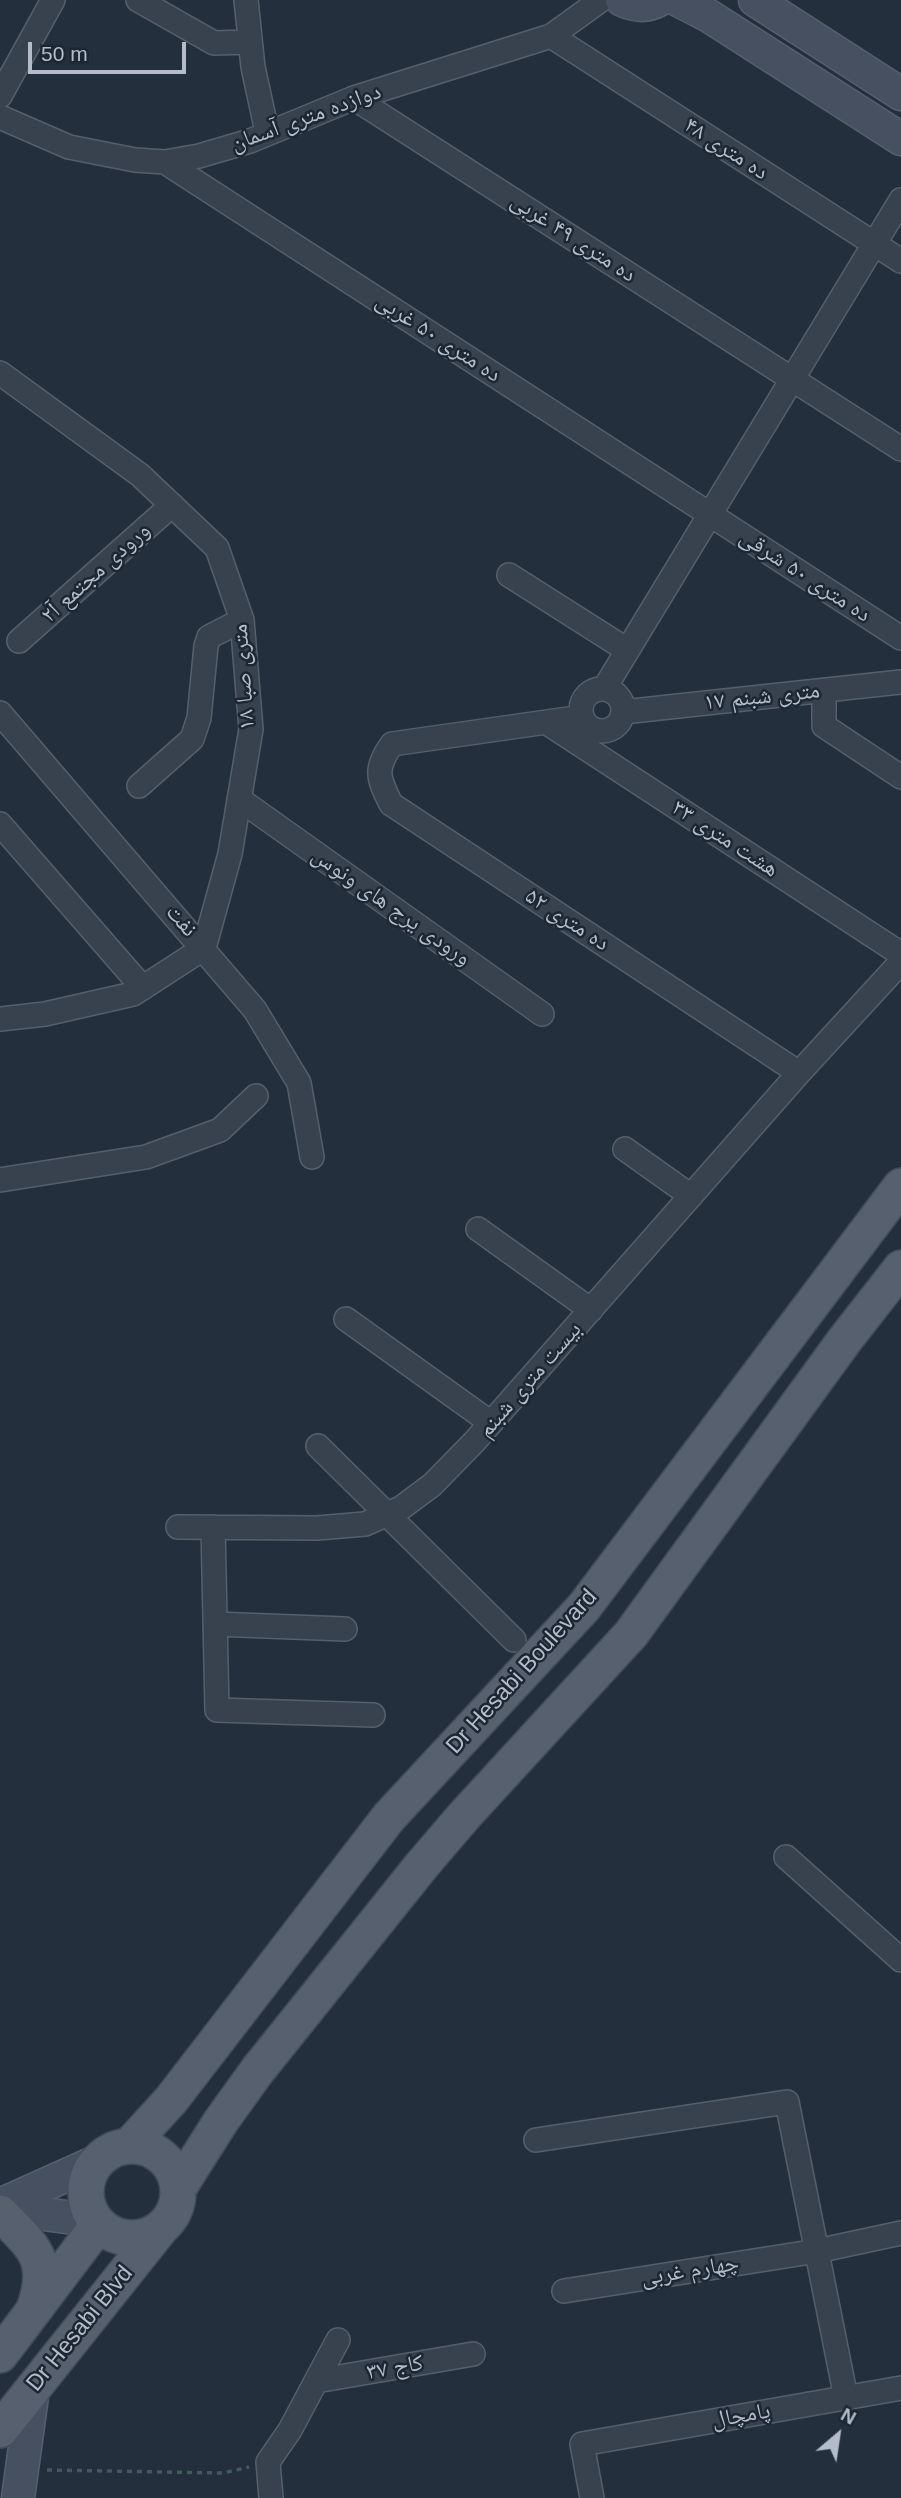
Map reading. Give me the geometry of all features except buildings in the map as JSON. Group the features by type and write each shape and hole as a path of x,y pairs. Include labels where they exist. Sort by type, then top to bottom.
{"main road":[{"name":"Dr Hesabi Boulevard","path":"113,2154 171,2100 390,1817 584,1607 901,1186"},
{"path":"178,2189 221,2120 257,2071 422,1865 631,1633 844,1341 896,1277"},
{"path":"146,2148 161,2156 173,2171 178,2189 176,2206 161,2228 145,2236 129,2238 110,2232 98,2222 88,2205 86,2189 87,2179 113,2154 146,2148"},
{"path":"0,2209 39,2258 43,2274 42,2285 32,2315"},
{"name":"Dr Hesabi Blvd","path":"0,2355 98,2222"},
{"name":"Dr Hesabi Blvd","path":"0,2430 161,2228"}],"street":[{"path":"0,96 53,0"},
{"path":"138,0 214,43 250,42"},
{"path":"246,0 253,67 267,132"},
{"name":"دوازده متری آسمان","path":"0,117 69,147 135,160 165,162 199,156 250,141 354,98 551,36 601,0"},
{"path":"622,0 632,5 645,5 659,0"},
{"path":"678,0 709,16 901,139"},
{"path":"755,0 901,94"},
{"name":"ده متری ۴۸","path":"551,36 901,261"},
{"name":"ده متری ۴۹ غربی","path":"354,98 901,449"},
{"name":"ده متری ۵۰ غربی","path":"165,162 710,514"},
{"path":"604,689 901,200"},
{"name":"متری صبا ۱۸","path":"3,381 140,475 217,548 243,620 251,729 230,854 204,948"},
{"name":"ورودی مجتمع آ۲","path":"19,641 172,505"},
{"name":"ده متری ۵۰ شرقی","path":"710,514 901,638"},
{"path":"509,575 627,650"},
{"path":"139,786 192,739 199,718 209,637 243,620"},
{"name":"۱۷ متری شبنم","path":"623,712 901,682"},
{"path":"597,689 604,689 617,694 623,712 617,724 605,730 591,728 582,718 581,710 585,697 597,689"},
{"path":"824,691 824,726 901,777"},
{"name":"نفت","path":"0,713 255,1010 299,1083 312,1157"},
{"path":"549,724 582,718"},
{"name":"ده متری ۵۲","path":"549,724 392,744 380,761 380,781 391,804 799,1073"},
{"name":"هشت متری ۳۳","path":"549,724 901,954"},
{"name":"ورودی یرج های ونوس","path":"239,799 542,1014"},
{"path":"0,824 143,988"},
{"path":"0,1019 70,1008 133,994 204,948"},
{"name":"بیست متری شبنم","path":"178,1527 317,1528 365,1524 401,1508 432,1485 491,1423 799,1073 901,962"},
{"path":"0,1180 146,1157 220,1130 256,1096"},
{"path":"625,1149 691,1196"},
{"path":"478,1229 591,1310"},
{"path":"346,1319 491,1423"},
{"path":"318,1446 514,1640"},
{"path":"213,1527 217,1710 373,1715"},
{"path":"215,1624 345,1629"},
{"path":"786,1857 901,1960"},
{"path":"536,2140 787,2102 846,2398"},
{"path":"0,2209 113,2154"},
{"path":"0,2209 98,2222"},
{"name":"چهارم غربی","path":"564,2291 817,2251 901,2232"},
{"path":"271,2498 268,2462 290,2430 338,2340"},
{"name":"کاج ۳۷","path":"316,2381 473,2354"},
{"name":"پامچال","path":"592,2498 582,2444 901,2388"},
{"path":"18,2498 33,2389"}],"path":[{"path":"40,2470 223,2473 268,2462"}]}
